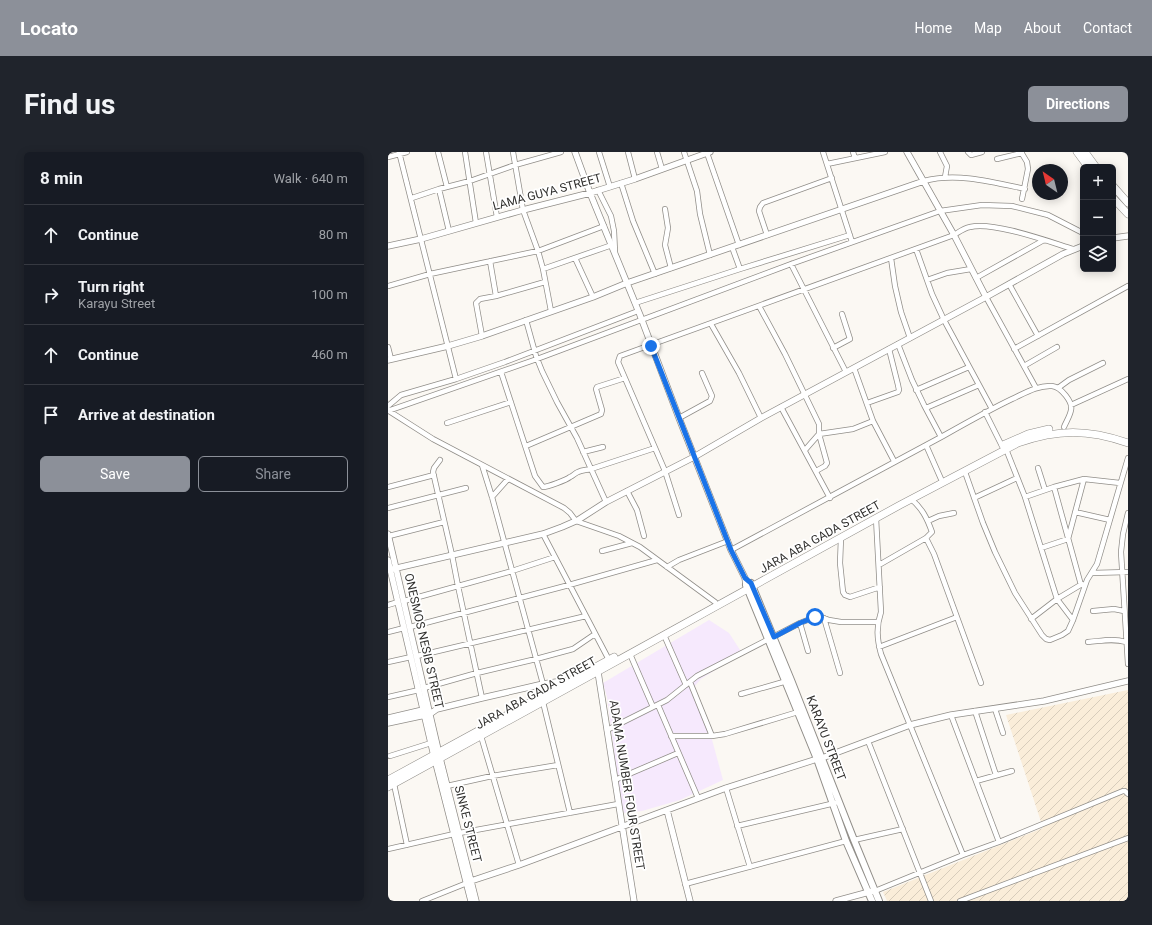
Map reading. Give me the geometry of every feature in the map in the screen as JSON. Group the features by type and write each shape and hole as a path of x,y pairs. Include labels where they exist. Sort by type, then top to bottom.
{"main road":[{"path":"1077,152 1086,164"},
{"path":"1085,152 1094,164"},
{"path":"1116,190 1128,204"},
{"path":"1115,200 1128,214"},
{"name":"JARA ABA GADA STREET","path":"390,784 573,679 941,479 1028,434 1064,427 1089,429 1128,439"},
{"name":"JARA ABA GADA STREET","path":"437,757 481,736 598,672 664,635 749,584 841,538 911,499 965,472 1004,447 1031,438 1065,432 1085,433 1128,443"},
{"name":"KARAYU STREET","path":"749,584 820,758 836,803 846,841 872,901"},
{"name":"KARAYU STREET","path":"789,680 798,712 820,758"},
{"name":"KARAYU STREET","path":"836,803 854,840 879,901"}],"street":[{"path":"388,157 407,152"},
{"path":"438,152 447,187"},
{"path":"465,152 476,223"},
{"path":"486,152 497,217"},
{"path":"514,152 523,210 543,269 551,311"},
{"path":"412,198 489,175 551,153 561,152"},
{"path":"575,152 731,550 749,584"},
{"path":"599,152 610,186"},
{"path":"628,152 635,179"},
{"path":"657,152 662,169"},
{"path":"684,152 697,191 700,214 710,255"},
{"path":"823,152 852,242"},
{"path":"853,152 855,158"},
{"path":"827,164 884,152"},
{"path":"907,152 954,235 1036,388"},
{"path":"940,152 947,166 945,177"},
{"path":"968,152 971,155 982,152"},
{"path":"400,153 456,378"},
{"path":"708,153 739,245"},
{"name":"LAMA GUYA STREET","path":"388,246 421,239 497,217 590,193 708,153"},
{"path":"997,159 1022,153 1027,162 1028,169 1022,199"},
{"path":"388,347 389,360 482,336 593,297 627,283 924,181 945,177 976,179 1025,189"},
{"path":"766,235 759,211 763,203 832,178"},
{"path":"621,183 633,221 655,274"},
{"path":"439,189 449,231"},
{"path":"598,190 611,216 616,255"},
{"path":"388,409 538,359 641,319 940,211 982,205 1012,206 1048,215 1080,231"},
{"path":"665,209 668,228 665,245 671,268"},
{"path":"388,286 430,274 538,251 604,226"},
{"path":"679,515 665,471 618,362 620,356 916,249 971,227 982,226 1020,233 1073,249"},
{"path":"635,303 850,235"},
{"path":"1116,238 1128,236"},
{"path":"976,278 1044,240"},
{"path":"543,269 612,245"},
{"path":"732,247 740,269"},
{"path":"391,569 543,534 577,520 606,502 694,457 761,418 1073,249 1080,247"},
{"path":"916,249 932,294 944,320 992,409"},
{"path":"575,258 593,297"},
{"path":"891,258 901,312 910,338"},
{"path":"490,261 496,296"},
{"path":"791,264 846,372"},
{"path":"927,280 951,272 971,269"},
{"path":"482,336 476,303 480,299 545,282"},
{"path":"1009,284 1038,336"},
{"path":"1014,349 1128,286"},
{"path":"759,306 819,424 819,434 827,463 825,466 816,471"},
{"path":"388,409 401,395 535,351 638,311"},
{"path":"833,348 850,339 842,314"},
{"path":"526,320 538,359 557,402 571,427 606,502"},
{"path":"711,324 739,373 761,418"},
{"path":"898,344 916,390 941,437"},
{"path":"1024,366 1057,347"},
{"path":"866,403 898,392 899,390 889,349"},
{"path":"1058,388 1069,380 1103,363"},
{"path":"916,390 970,367"},
{"path":"854,368 873,421 894,461"},
{"path":"501,372 535,476 543,487 548,487 581,471 655,448"},
{"path":"679,418 710,401 712,398 702,373"},
{"path":"526,446 601,414 602,410 596,389 597,387 625,378"},
{"path":"1071,405 1128,380"},
{"path":"926,408 979,385"},
{"path":"731,550 830,498 894,461 986,412 1036,388 1053,386 1064,393 1071,405 1071,410 1064,427"},
{"path":"447,423 511,402"},
{"path":"781,408 830,498"},
{"path":"388,409 433,439 564,508 577,520 619,536 632,543 715,602"},
{"path":"986,412 1004,447 1025,497 1057,600 1073,620"},
{"path":"805,450 819,434 853,429 873,421"},
{"path":"926,445 941,479"},
{"path":"583,452 603,447"},
{"path":"965,472 995,552 1015,593 1042,635 1046,639 1050,640 1068,631 1073,620 1087,580 1097,564 1128,458"},
{"path":"440,460 434,468 434,475 482,698"},
{"path":"482,465 543,684"},
{"path":"1038,468 1045,490"},
{"path":"388,487 434,475"},
{"path":"974,498 1017,478"},
{"path":"492,497 508,479"},
{"path":"1025,497 1084,479 1120,483"},
{"path":"1068,539 1084,479"},
{"path":"1054,487 1081,584"},
{"path":"388,508 466,488"},
{"path":"627,491 637,510 644,536"},
{"path":"879,565 926,538 932,532 924,513 911,499"},
{"path":"1075,512 1110,520"},
{"path":"928,521 939,516 954,513"},
{"path":"1128,517 1123,534 1121,552 1128,664"},
{"path":"876,518 881,612 878,622 877,635 879,647 893,685 963,855"},
{"path":"388,535 444,522"},
{"path":"543,534 609,660"},
{"name":"ONESMOS NESIB STREET","path":"388,535 391,569"},
{"path":"841,538 840,563 843,592 845,595 850,597 880,587"},
{"path":"926,538 934,554 981,683"},
{"path":"1041,548 1068,539"},
{"path":"667,567 679,560 728,541"},
{"path":"602,551 632,543"},
{"path":"388,605 555,558"},
{"name":"ONESMOS NESIB STREET","path":"388,560 401,601 437,757"},
{"path":"388,632 569,585 656,560"},
{"path":"1092,572 1128,572"},
{"path":"1031,619 1087,580"},
{"path":"1093,612 1124,610"},
{"path":"388,662 586,616"},
{"path":"607,730 667,700 697,676 800,623 815,617 841,622 878,622"},
{"path":"879,647 956,617"},
{"path":"824,618 840,673"},
{"path":"800,623 808,651"},
{"path":"388,697 477,673 536,660 573,649 595,634"},
{"path":"664,635 712,736"},
{"path":"1088,642 1120,640 1126,642"},
{"path":"630,654 671,736 698,798"},
{"name":"ADAMA NUMBER FOUR STREET","path":"598,672 634,901"},
{"path":"388,718 437,710 543,684 573,679"},
{"path":"741,694 789,680"},
{"path":"422,901 469,882 519,865 698,798 820,758 910,725 951,714 1044,701 1128,681"},
{"path":"543,702 570,813"},
{"path":"995,709 1002,734"},
{"path":"975,711 996,775"},
{"path":"388,723 427,712"},
{"name":"ONESMOS NESIB STREET","path":"427,712 431,743 437,757"},
{"path":"671,736 712,736 725,734 798,712"},
{"path":"951,714 999,842"},
{"path":"481,736 519,865"},
{"path":"868,741 931,901"},
{"path":"390,756 431,743"},
{"path":"615,780 678,752"},
{"name":"SINKE STREET","path":"437,757 447,786 457,834"},
{"name":"SINKE STREET","path":"437,757 469,882 476,901"},
{"path":"447,786 492,776 558,765"},
{"path":"976,781 1012,771"},
{"path":"390,784 408,845"},
{"path":"726,788 750,867"},
{"path":"836,901 875,891 920,871 999,842 1123,791 1128,794"},
{"path":"737,826 836,803"},
{"path":"388,849 507,824 618,804"},
{"path":"667,810 690,901"},
{"path":"854,840 903,829"},
{"path":"960,901 1128,838"},
{"path":"685,884 846,841"},
{"name":"SINKE STREET","path":"469,882 471,901"}],"shaded area":[{"path":"709,620 729,633 742,653 701,679 692,689 705,714 723,780 680,800 642,811 624,813 620,795 607,697 603,683"},
{"path":"1128,690 1128,901 887,901 883,892 1043,828 1006,715"}],"route":[{"path":"651,346 731,550 745,578 751,583 774,637 815,617"}]}
